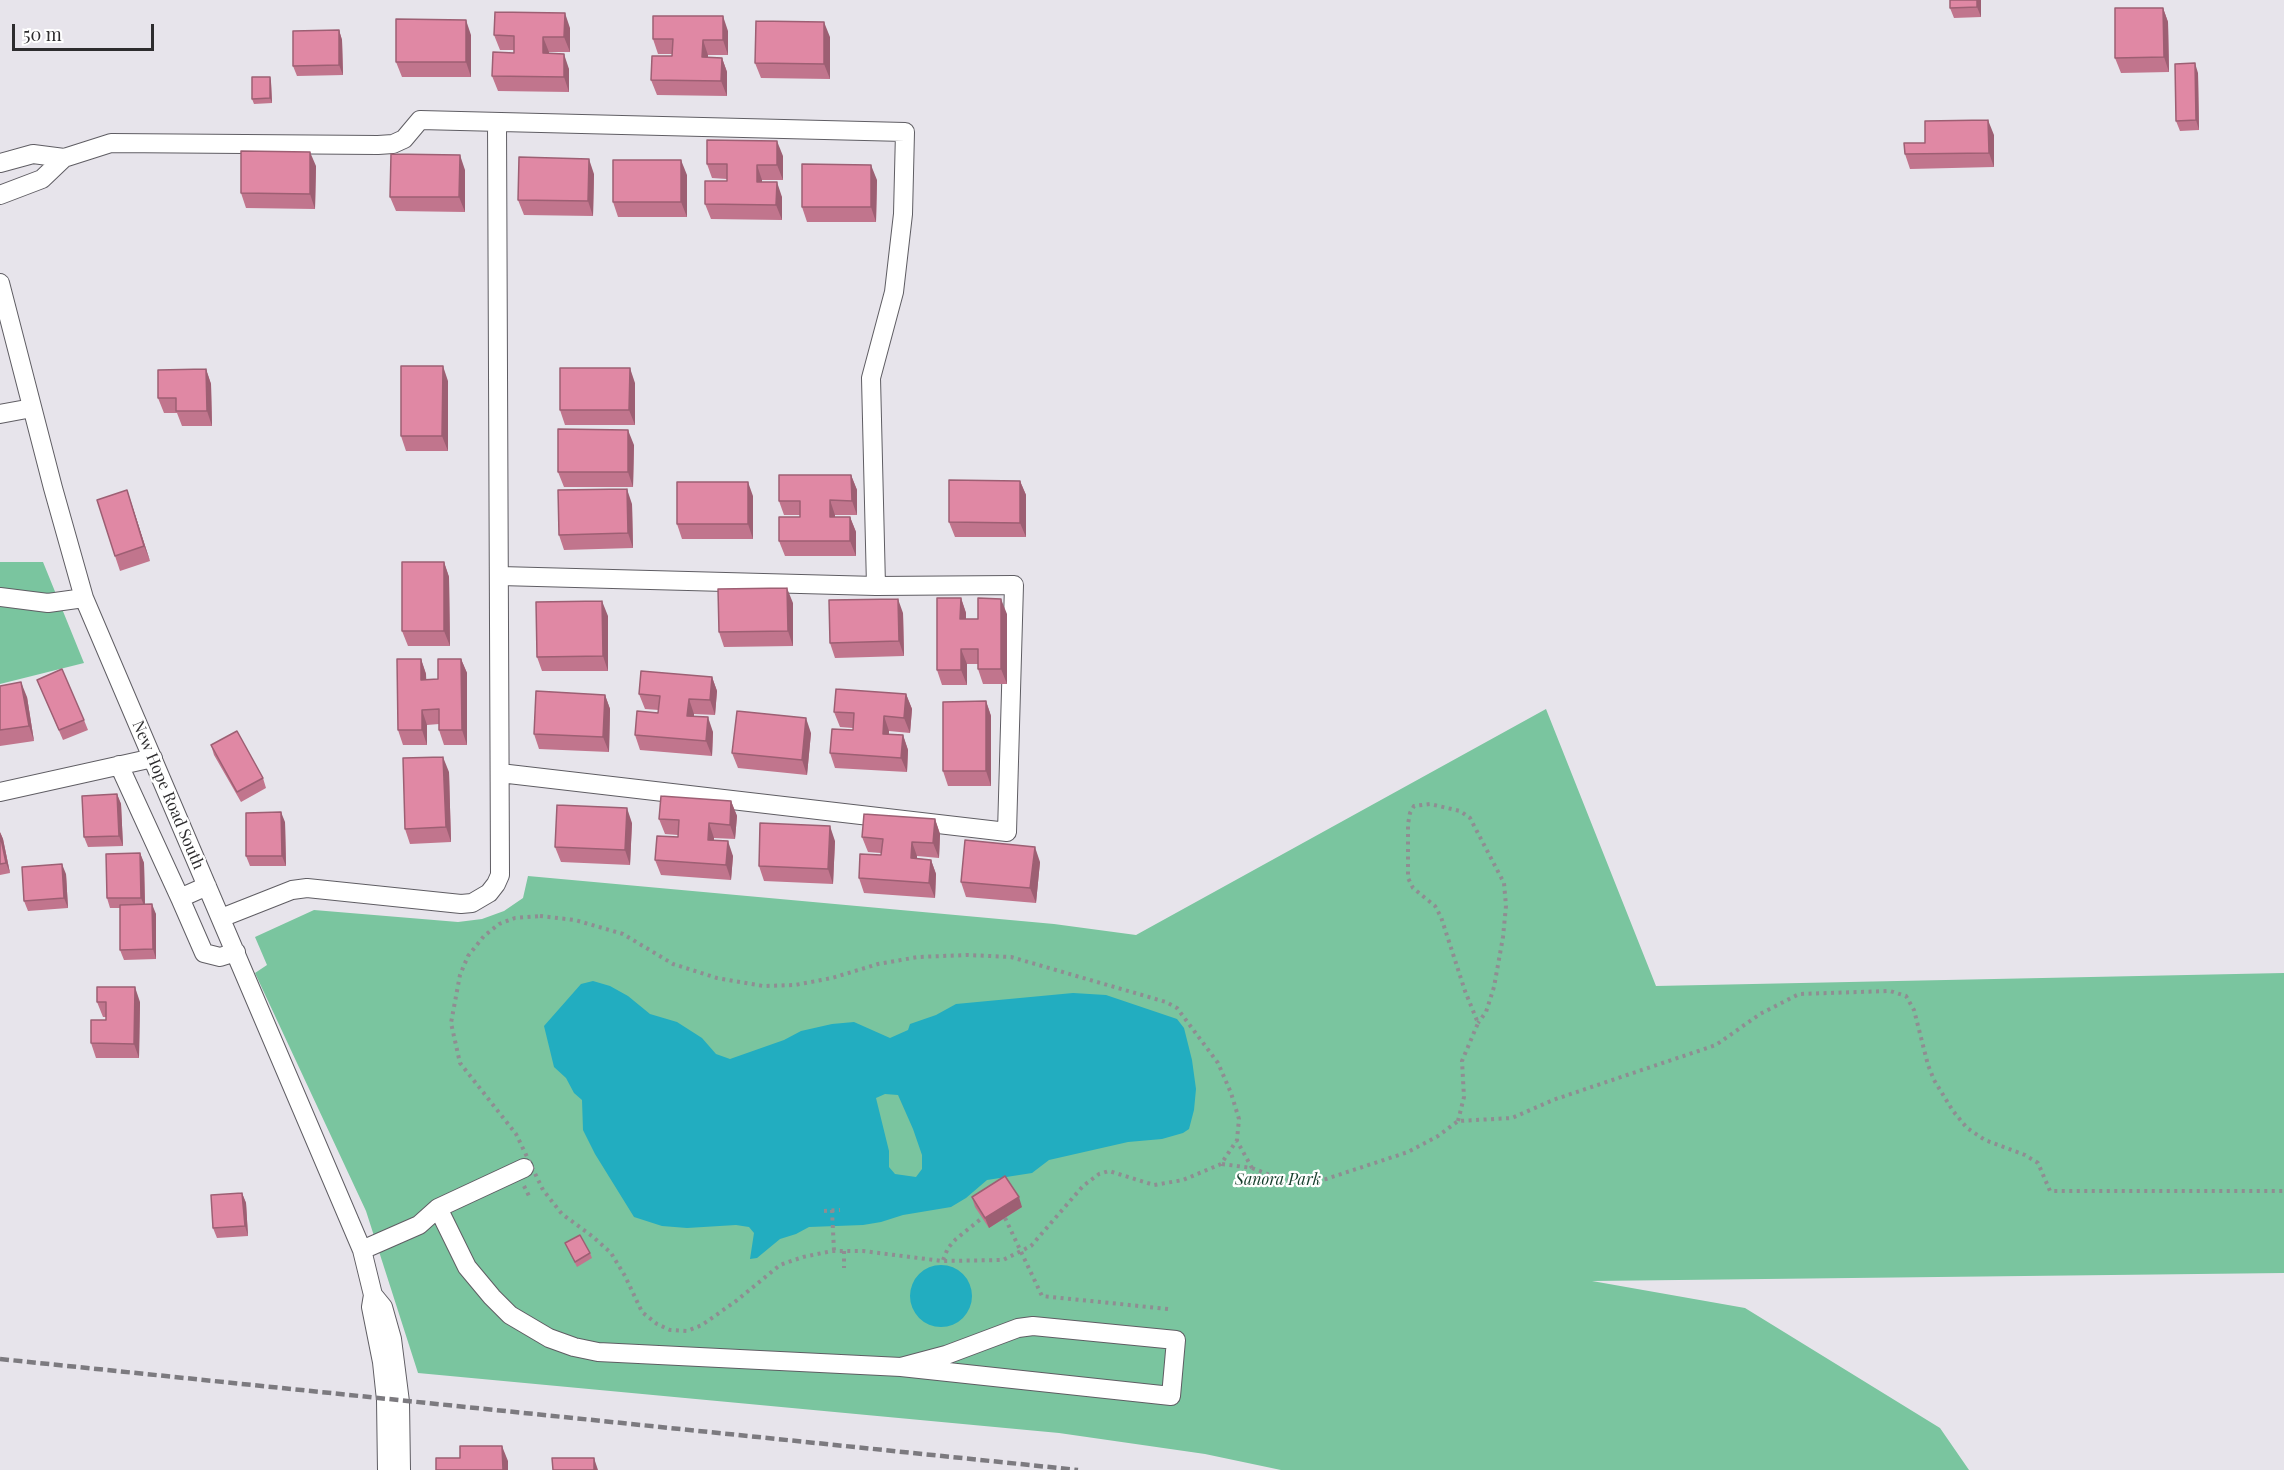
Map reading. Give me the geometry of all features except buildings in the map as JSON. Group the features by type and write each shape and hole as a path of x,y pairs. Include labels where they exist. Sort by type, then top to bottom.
{"street":[{"path":"0,163 33,154 64,158 111,143 129,142 378,146 393,144 404,139 420,120 905,132 903,214 894,292 871,378 876,586"},
{"path":"221,918 292,890 307,888 460,904 472,903 483,898 496,884 500,874 497,122"},
{"path":"0,195 42,179 64,158"},
{"name":"New Hope Road South","path":"0,283 2,302 84,598 363,1250 373,1294 371,1308 382,1362 386,1400 387,1470"},
{"path":"0,414 33,408"},
{"path":"500,576 876,586 1014,585 1007,832 500,773"},
{"path":"0,597 48,603 84,598"},
{"path":"0,792 153,758"},
{"path":"119,765 204,953 220,957 236,952"},
{"path":"180,898 207,886"},
{"path":"363,1250 419,1225 438,1208 524,1168"},
{"path":"438,1208 467,1267 492,1298 510,1315 527,1326 549,1338 574,1347 622,1354 901,1367 1171,1396 1176,1340 1033,1326 1018,1328 946,1355 901,1367"},
{"name":"New Hope Road South","path":"373,1294 383,1307 392,1339 400,1402 401,1470"}],"path":[{"path":"1458,1121 1464,1096 1462,1061 1478,1023 1486,1012 1494,987 1506,906 1504,883 1470,818 1460,811 1430,804 1414,806 1408,824 1408,878 1413,888 1435,906 1441,917 1478,1023"},
{"path":"1221,1164 1237,1140 1239,1119 1222,1073 1202,1039 1177,1008 1166,1002 1011,957 968,955 918,957 878,963 832,978 795,985 763,986 717,978 673,964 623,934 575,920 540,916 515,918 499,924 484,936 468,957 460,975 452,1023 460,1063 516,1134 543,1190 562,1214 611,1253 642,1312 657,1324 670,1330 687,1331 713,1319 780,1265 803,1257 834,1251 863,1251 942,1261 1004,1260 1031,1246 1083,1186 1099,1174 1109,1171 1154,1185 1183,1180 1221,1164 1252,1168 1283,1180 1306,1182 1326,1179 1408,1152 1438,1136 1458,1121 1512,1118 1552,1100 1716,1045 1760,1014 1799,994 1890,991 1906,996 1914,1010 1931,1072 1953,1111 1967,1128 1985,1140 2025,1155 2038,1163 2050,1191 2284,1191"},
{"path":"1237,1140 1252,1168"},
{"path":"832,1210 834,1251"},
{"path":"824,1211 840,1210"},
{"path":"942,1261 948,1248 956,1239 982,1218"},
{"path":"1005,1218 1042,1296 1168,1309"},
{"path":"844,1251 844,1268"}],"green space":[{"path":"0,562 43,562 84,663 0,684"},
{"name":"Sanora Park","path":"1546,709 1656,986 2284,973 2284,1273 1592,1281 1745,1308 1940,1428 1969,1470 1281,1470 1205,1454 1059,1433 418,1373 366,1211 255,973 267,965 255,937 314,910 458,922 482,919 504,911 523,898 528,876 1054,924 1136,935"}],"water":[{"path":"593,981 610,986 628,996 650,1014 677,1022 702,1038 716,1054 730,1059 784,1040 801,1031 832,1024 854,1022 890,1038 908,1030 910,1024 936,1015 956,1004 1073,993 1106,995 1177,1019 1184,1028 1196,1089 1194,1110 1189,1129 1183,1133 1162,1139 1128,1142 1049,1160 1032,1173 987,1180 966,1198 951,1207 863,1225 809,1227 780,1239 757,1258 750,1259 754,1233 749,1227 736,1225 687,1228 662,1226 634,1217 595,1154 583,1130 582,1100 574,1093 566,1078 554,1067 544,1026 581,984","holes":["885,1094 898,1095 922,1155 922,1169 916,1177 895,1174 889,1167 889,1151 876,1098"]},
{"path":"941,1265 958,1270 963,1274 967,1279 972,1296 967,1313 963,1318 958,1322 941,1327 924,1322 919,1318 915,1313 910,1296 915,1279 919,1274 924,1270"}],"railway":[{"path":"0,1359 1078,1470"}]}
